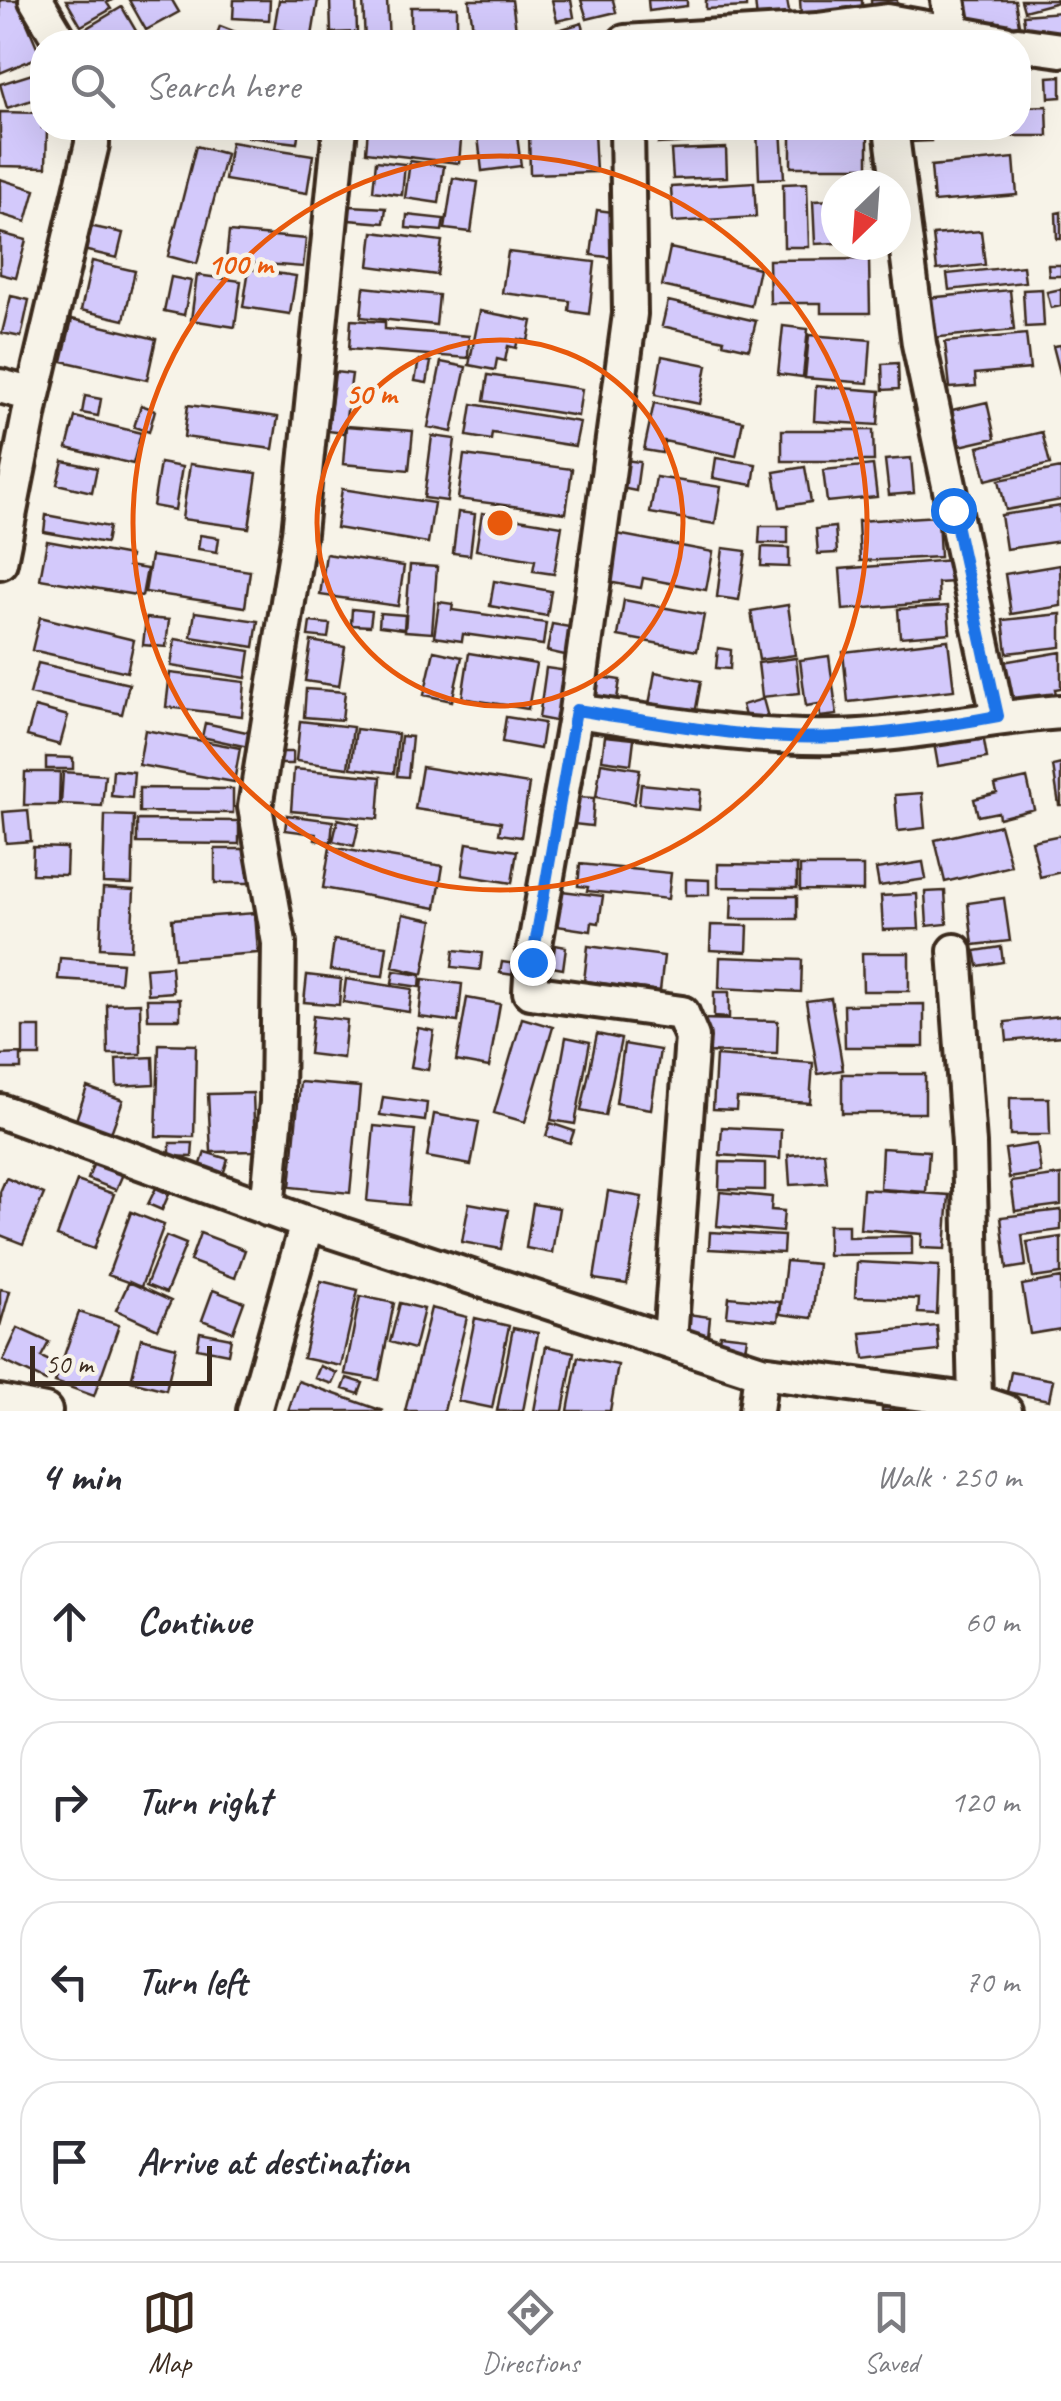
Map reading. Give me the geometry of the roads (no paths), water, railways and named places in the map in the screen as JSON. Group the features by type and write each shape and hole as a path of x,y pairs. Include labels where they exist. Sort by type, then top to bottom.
{"street":[{"path":"36,0 54,30"},
{"path":"948,0 953,30"},
{"path":"1031,46 1061,50"},
{"path":"0,562 33,395 92,140"},
{"path":"268,1209 277,1102 279,943 254,807 299,533 339,140"},
{"path":"627,140 630,314 576,710 530,992 682,1012 692,1037 670,1340"},
{"path":"893,140 919,344 998,716"},
{"path":"0,386 33,395"},
{"path":"576,710 698,728 834,737 1061,712"},
{"path":"0,1111 306,1223 761,1372 990,1406 955,951"},
{"path":"254,1411 306,1223"},
{"path":"756,1411 761,1372"},
{"path":"0,1402 45,1411"}]}
